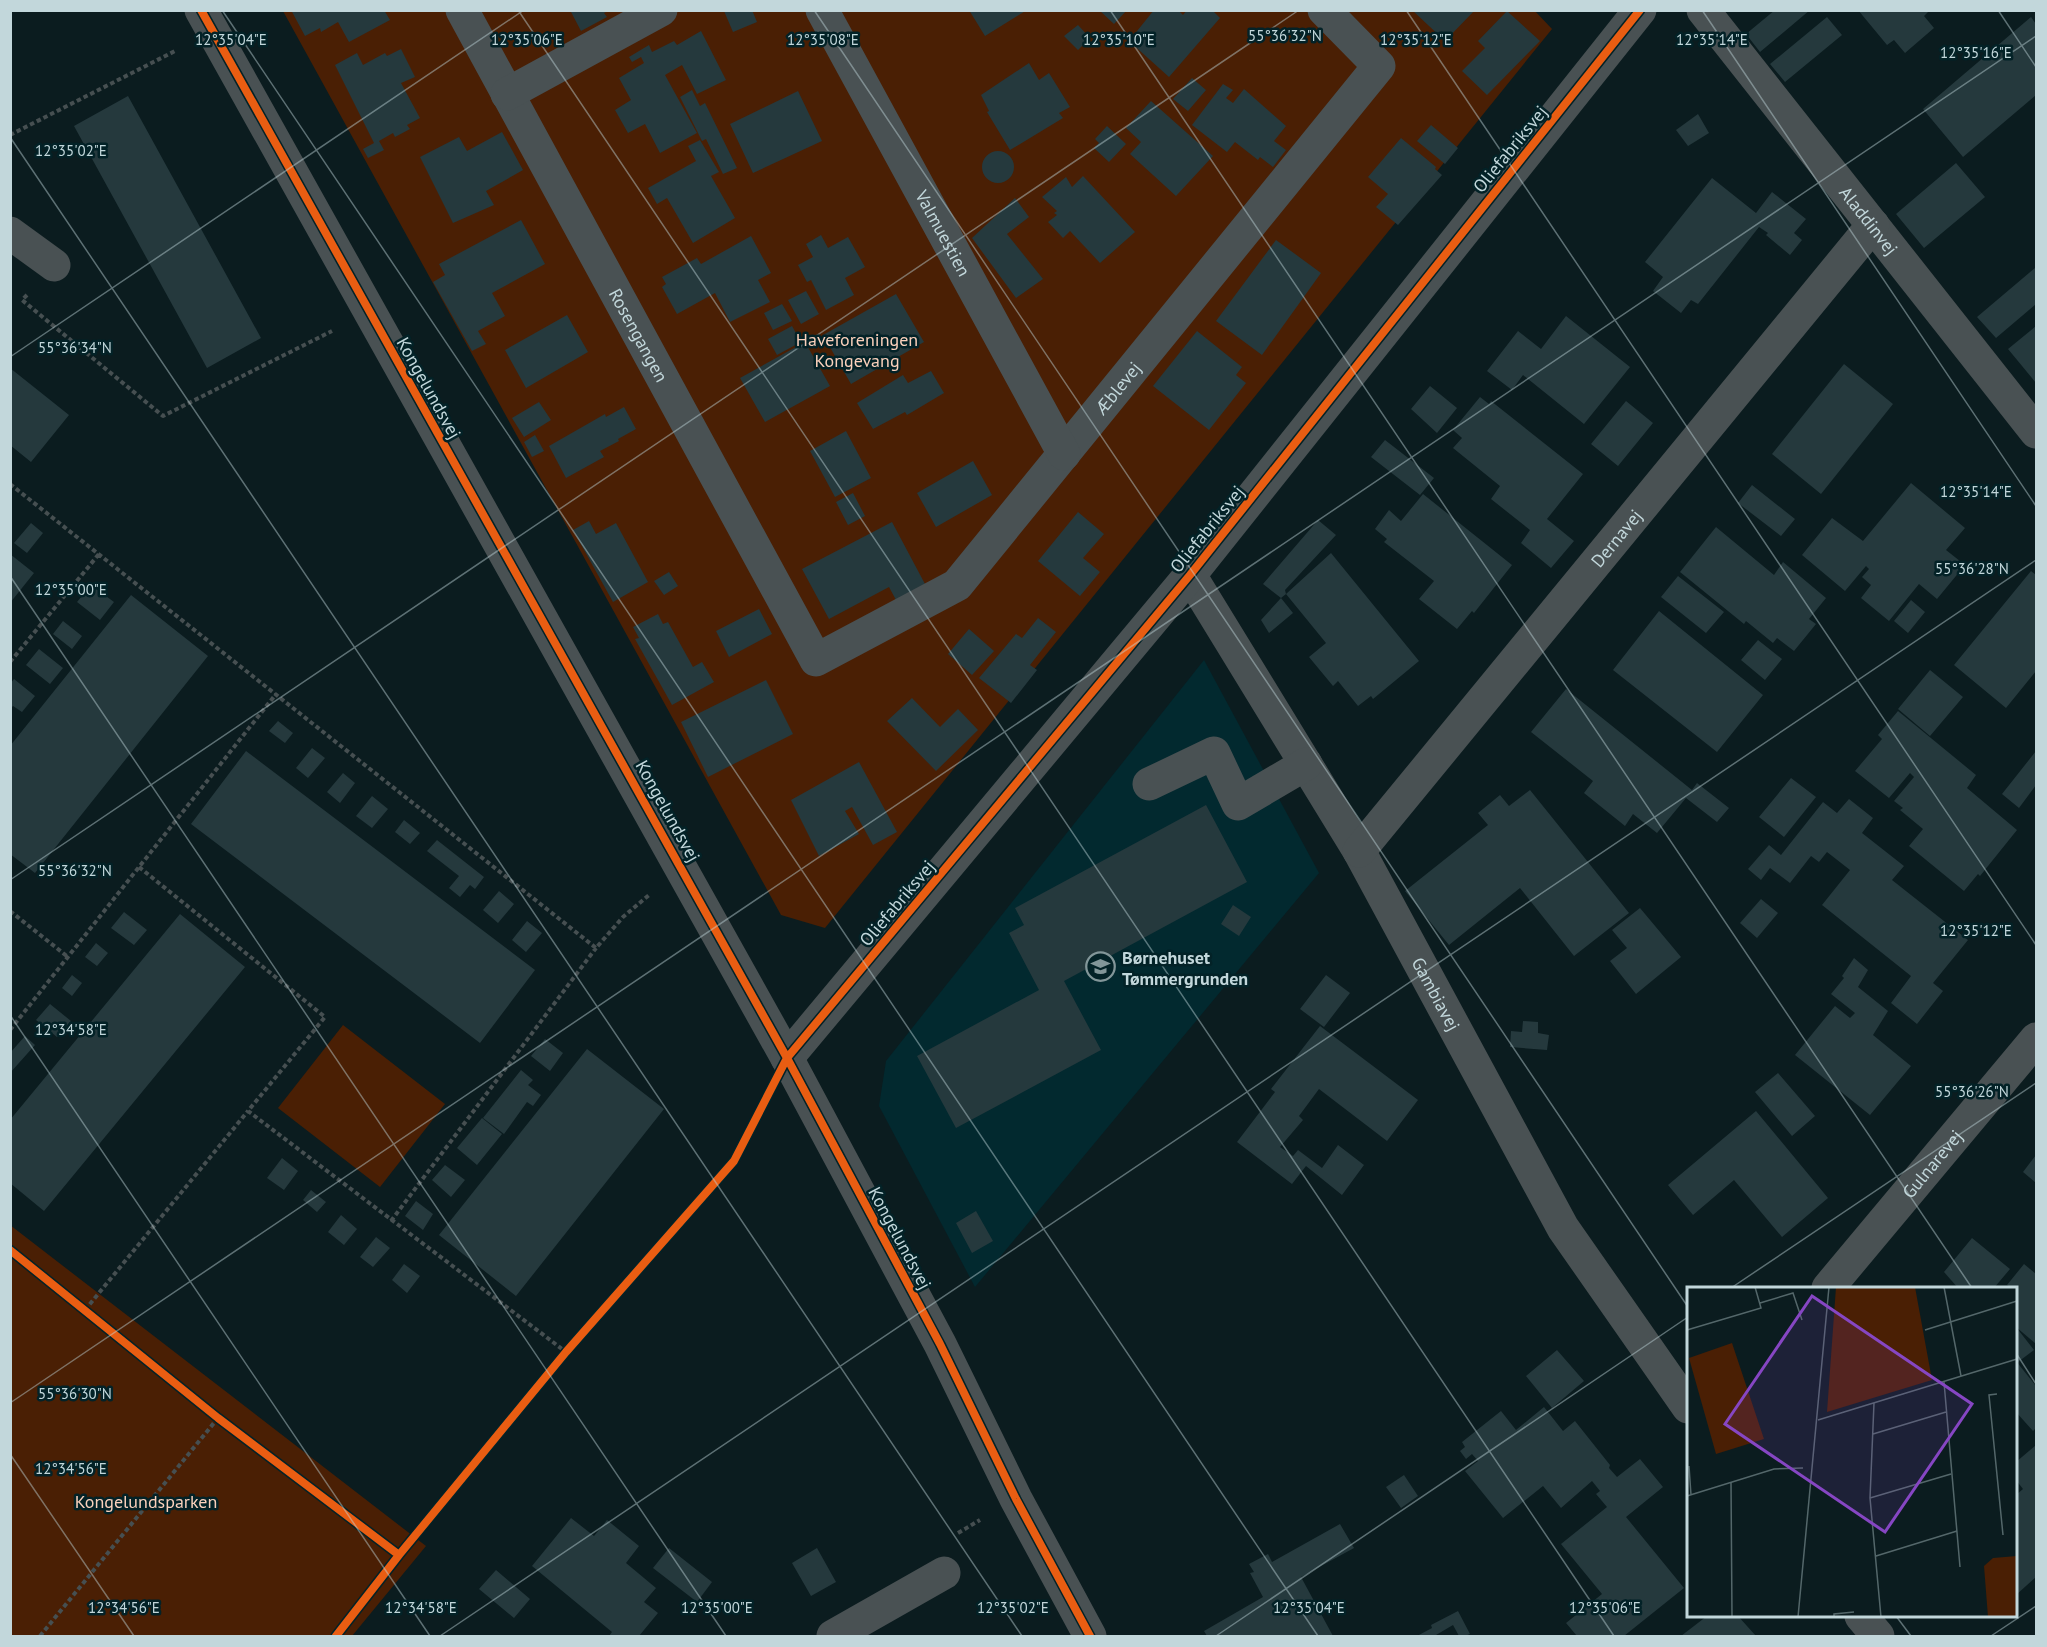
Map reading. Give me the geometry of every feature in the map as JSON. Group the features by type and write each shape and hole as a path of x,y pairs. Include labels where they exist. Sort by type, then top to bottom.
{"street":[{"name":"Rosengangen","path":"462,10 816,660"},
{"path":"507,94 661,10"},
{"name":"Valmuestien","path":"822,10 1064,454"},
{"name":"Æblevej","path":"816,660 957,585 1379,66 1324,10"},
{"name":"Oliefabriksvej","path":"787,1058 1190,575 1640,10"},
{"name":"Aladdinvej","path":"1702,10 2037,432"},
{"name":"Kongelundsvej","path":"207,21 787,1058 940,1344 1016,1499 1090,1636"},
{"name":"Dernavej","path":"1359,851 1873,225"},
{"path":"10,233 54,266"},
{"name":"Gambiavej","path":"1190,575 1359,851 1563,1228 1687,1404"},
{"path":"1149,784 1214,753 1238,804 1305,764"},
{"name":"Gulnarevej","path":"1829,1287 2037,1039"},
{"path":"833,1636 944,1573"},
{"path":"1862,1617 1878,1636"}],"path":[{"path":"10,135 207,21"},
{"path":"54,266 22,300 163,416 370,312"},
{"path":"10,484 596,948"},
{"path":"10,662 99,554"},
{"path":"10,1030 276,694"},
{"path":"85,1310 325,1017 139,867"},
{"path":"391,1221 596,948 623,917 682,867"},
{"path":"10,911 68,957"},
{"path":"248,1111 566,1352"},
{"path":"76,1302 94,1317"},
{"path":"558,1361 574,1343"},
{"path":"209,1411 228,1425"},
{"path":"40,1636 218,1418"},
{"path":"944,1573 949,1539 1016,1499"}],"shaded area":[{"name":"Børnehuset Tømmergrunden","path":"1204,660 1319,873 975,1287 879,1106 886,1061"}],"green space":[{"name":"Haveforeningen Kongevang","path":"1534,10 1552,29 825,928 781,915 283,11"},
{"path":"343,1025 445,1104 380,1187 278,1108"},
{"name":"Kongelundsparken","path":"10,1225 426,1546 352,1636 11,1636"}],"building":[{"path":"291,10 384,10 390,20 349,42 338,22 321,32 320,28 305,36"},
{"path":"570,10 610,10 604,13 607,17 581,31"},
{"path":"752,10 757,22 733,32 724,11"},
{"path":"969,10 1027,10 985,36"},
{"path":"1099,10 1127,10 1114,24"},
{"path":"1154,10 1178,10 1183,15 1187,10 1212,10 1220,18 1169,77 1129,41"},
{"path":"1412,10 1475,10 1445,41"},
{"path":"1775,10 1810,10 1760,52 1746,34"},
{"path":"1858,10 1930,10 1924,16 1934,28 1905,53 1894,40 1887,45"},
{"path":"1507,11 1540,41 1487,95 1462,71 1485,48 1478,41"},
{"path":"1827,17 1842,35 1785,82 1770,64"},
{"path":"2031,17 2036,24 2036,95 1963,157 1923,109"},
{"path":"1078,25 1090,38 1078,50 1064,36"},
{"path":"701,31 726,80 697,94 682,65 665,75 697,133 660,153 645,124 628,133 615,110 631,100 619,78 644,63 641,57 632,62 629,57 649,45 652,52 674,41 677,45"},
{"path":"401,49 415,77 401,83 420,118 407,125 410,129 395,137 393,133 379,141 384,150 368,158 363,149 374,143 335,65 357,53 363,65 385,53 387,56"},
{"path":"1029,63 1039,80 1049,73 1070,107 1059,113 1063,118 1010,150 987,112 989,111 981,95"},
{"path":"1192,78 1206,90 1188,111 1173,99"},
{"path":"1223,84 1233,90 1226,98 1233,103 1244,89 1286,126 1274,141 1286,150 1273,167 1260,157 1258,160 1235,142 1227,152 1192,125"},
{"path":"692,90 700,106 705,103 737,168 723,174 706,139 702,141 680,97"},
{"path":"798,91 822,141 753,173 730,124"},
{"path":"128,96 261,338 207,368 74,126"},
{"path":"1151,101 1213,156 1176,196 1130,154 1141,142 1126,128"},
{"path":"1698,114 1709,133 1688,146 1676,130"},
{"path":"1431,125 1458,148 1445,164 1417,141"},
{"path":"1107,126 1126,144 1109,162 1094,148 1099,143 1095,139"},
{"path":"502,132 523,170 486,191 494,205 453,223 420,157 459,137 467,151"},
{"path":"1401,138 1436,167 1435,169 1442,175 1398,225 1376,207 1388,194 1368,177"},
{"path":"700,140 719,172 711,176 735,218 693,243 667,198 657,204 648,188 696,161 688,146"},
{"path":"998,151 1009,156 1014,167 1009,178 998,183 987,178 982,167 987,156"},
{"path":"1956,163 1985,197 1924,248 1896,214"},
{"path":"1083,176 1135,232 1100,263 1070,231 1063,238 1048,222 1057,215 1054,213 1057,211 1042,197 1066,177 1072,187"},
{"path":"1712,178 1756,213 1772,192 1806,219 1794,233 1802,240 1790,255 1759,227 1698,304 1691,300 1681,313 1653,291 1663,277 1645,262"},
{"path":"1015,198 1029,217 1007,234 1043,279 1016,298 972,238"},
{"path":"521,220 545,264 492,293 505,316 478,331 486,344 472,351 433,282 445,275 439,264"},
{"path":"821,235 828,248 848,237 865,267 845,278 854,295 826,310 811,280 807,282 798,265 813,257 806,244"},
{"path":"751,236 771,273 758,280 770,302 730,322 715,293 677,314 662,287 666,284 662,277 697,258 701,264"},
{"path":"1276,240 1321,273 1262,355 1216,321"},
{"path":"2035,268 2036,304 1996,338 1977,317"},
{"path":"806,291 819,314 801,324 788,300"},
{"path":"896,294 924,342 851,384 823,335"},
{"path":"782,304 792,321 773,330 764,313"},
{"path":"567,315 588,352 526,388 505,350"},
{"path":"1566,316 1630,367 1584,424 1523,375 1512,390 1487,371 1518,331 1541,349"},
{"path":"792,326 801,342 777,355 768,339"},
{"path":"2036,326 2036,383 2008,349"},
{"path":"1197,331 1242,367 1236,375 1246,383 1209,430 1153,386"},
{"path":"805,342 830,386 765,422 740,378"},
{"path":"1844,364 1893,404 1821,494 1772,454"},
{"path":"10,368 69,415 31,462 10,445"},
{"path":"931,371 944,393 907,415 905,412 873,429 857,403 903,375 908,383"},
{"path":"1430,386 1457,408 1437,433 1411,409"},
{"path":"1480,397 1489,404 1491,401 1583,474 1547,519 1574,541 1551,568 1521,543 1530,530 1491,499 1500,486 1453,448 1462,438 1453,430"},
{"path":"1626,401 1653,423 1618,466 1591,444"},
{"path":"539,402 551,420 524,437 512,418"},
{"path":"624,407 636,429 600,451 604,457 566,478 549,446 605,414 606,417"},
{"path":"846,431 871,478 835,497 810,451"},
{"path":"535,435 544,451 532,457 524,442"},
{"path":"1385,440 1434,478 1420,495 1371,457"},
{"path":"973,461 992,495 936,527 917,493"},
{"path":"1911,483 1965,528 1946,550 1965,565 1937,599 1919,584 1889,621 1861,598 1871,585 1862,577 1869,569 1866,566 1845,591 1802,555 1832,518 1863,541"},
{"path":"1752,485 1795,519 1781,536 1738,503"},
{"path":"853,493 865,516 848,525 836,502"},
{"path":"1423,494 1512,565 1474,613 1472,611 1457,629 1419,599 1434,581 1384,542 1387,539 1375,529 1389,510 1401,521"},
{"path":"1078,512 1104,534 1083,558 1100,572 1080,596 1038,561"},
{"path":"1318,520 1336,535 1285,590 1286,594 1281,598 1263,584"},
{"path":"589,521 596,534 616,523 648,582 613,602 573,530"},
{"path":"892,522 925,584 896,600 889,587 829,619 802,569"},
{"path":"31,523 43,533 27,553 14,543"},
{"path":"1716,527 1774,575 1783,562 1826,598 1809,619 1816,624 1794,651 1777,638 1773,643 1746,621 1744,624 1680,572"},
{"path":"1331,553 1419,661 1373,699 1371,696 1358,706 1338,681 1333,686 1309,657 1326,643 1286,594"},
{"path":"10,554 34,573 10,603"},
{"path":"2031,571 2036,575 2036,671 2006,708 1954,665"},
{"path":"669,572 678,586 664,595 654,581"},
{"path":"1678,576 1724,612 1706,633 1661,597"},
{"path":"91,585 114,602 100,620 77,602"},
{"path":"131,595 208,656 35,873 10,854 10,746"},
{"path":"1281,598 1293,613 1269,633 1261,620"},
{"path":"1911,600 1925,612 1908,633 1894,621"},
{"path":"759,609 772,634 729,657 716,631"},
{"path":"1659,611 1763,695 1717,752 1613,670"},
{"path":"658,614 663,624 668,622 693,667 702,662 714,682 672,705 635,639 639,638 633,627"},
{"path":"1038,618 1056,632 1030,665 1037,670 1011,703 979,678 1016,634 1022,638"},
{"path":"63,621 82,636 72,649 53,634"},
{"path":"969,629 994,651 972,675 948,654"},
{"path":"1758,640 1782,659 1765,680 1741,660"},
{"path":"39,649 63,668 50,684 26,665"},
{"path":"1930,670 1963,697 1930,736 1898,709"},
{"path":"14,679 35,696 22,712 13,706 10,709 10,684"},
{"path":"766,680 793,734 708,777 681,722"},
{"path":"1566,689 1692,790 1697,783 1729,808 1717,822 1686,798 1657,833 1633,814 1625,826 1584,793 1593,781 1531,732"},
{"path":"912,698 940,727 958,709 978,730 936,771 887,721"},
{"path":"1898,711 1976,775 1967,788 2017,830 1980,876 1978,874 1964,891 1909,846 1923,829 1900,810 1903,808 1894,801 1914,777 1910,773 1889,798 1855,771 1882,739 1878,735"},
{"path":"278,721 293,733 285,743 269,731"},
{"path":"312,748 325,758 308,778 296,768"},
{"path":"246,751 535,970 480,1043 191,824"},
{"path":"2036,751 2036,785 2019,808 2002,794"},
{"path":"859,762 897,832 873,845 852,807 845,811 859,834 819,856 791,800"},
{"path":"343,773 355,783 340,803 327,792"},
{"path":"1791,778 1816,797 1784,837 1759,817"},
{"path":"1530,790 1629,913 1574,956 1520,888 1449,945 1405,891 1488,825 1478,813 1500,795 1509,806"},
{"path":"372,796 388,809 372,828 356,816"},
{"path":"1849,799 1873,818 1862,833 1904,866 1892,880 1968,940 1933,983 1943,991 1917,1024 1891,1003 1911,976 1822,905 1850,870 1827,852 1819,862 1811,856 1790,883 1770,868 1761,880 1748,869 1769,845 1781,855 1823,802 1837,813"},
{"path":"1206,805 1247,882 1064,981 1101,1050 956,1128 917,1056 1039,990 1009,933 1024,925 1015,908"},
{"path":"404,820 420,833 410,844 395,832"},
{"path":"437,840 484,877 475,889 470,885 460,897 449,888 459,876 427,851"},
{"path":"499,891 514,904 498,923 483,910"},
{"path":"1761,899 1778,913 1757,938 1740,923"},
{"path":"1233,905 1251,917 1239,936 1221,924"},
{"path":"1640,908 1681,957 1636,994 1610,961 1627,948 1612,930"},
{"path":"124,912 147,930 134,945 111,928"},
{"path":"180,914 245,967 44,1211 10,1183 10,1120"},
{"path":"527,921 542,933 526,952 512,940"},
{"path":"96,943 108,953 97,966 85,957"},
{"path":"1854,958 1868,970 1858,987 1888,1011 1873,1035 1911,1066 1870,1115 1795,1055 1835,1006 1850,1018 1855,1013 1831,994 1844,978 1842,976"},
{"path":"72,975 82,983 72,996 62,988"},
{"path":"1326,975 1350,993 1324,1027 1300,1009"},
{"path":"50,1004 71,1021 57,1037 36,1020"},
{"path":"1523,1021 1538,1022 1538,1033 1549,1035 1547,1050 1510,1047 1511,1031 1522,1032"},
{"path":"1320,1026 1418,1100 1387,1141 1319,1089 1299,1116 1303,1120 1280,1147 1293,1156 1298,1150 1322,1168 1338,1145 1364,1165 1342,1195 1306,1166 1292,1184 1237,1142 1275,1092 1271,1089"},
{"path":"25,1036 35,1045 10,1073 10,1053"},
{"path":"545,1039 563,1053 550,1071 531,1056"},
{"path":"587,1049 664,1109 516,1296 439,1235"},
{"path":"521,1070 533,1080 528,1085 541,1095 533,1106 527,1102 504,1134 483,1118"},
{"path":"1778,1073 1815,1116 1792,1136 1755,1092"},
{"path":"1756,1111 1828,1198 1782,1237 1734,1180 1693,1215 1668,1185"},
{"path":"482,1118 502,1134 477,1165 457,1148"},
{"path":"2036,1155 2036,1183 2023,1172"},
{"path":"282,1158 298,1171 284,1190 267,1178"},
{"path":"445,1165 465,1180 451,1197 432,1180"},
{"path":"311,1190 326,1202 317,1212 303,1200"},
{"path":"416,1201 433,1214 423,1230 405,1216"},
{"path":"976,1211 993,1241 972,1253 956,1223"},
{"path":"341,1215 357,1229 344,1245 328,1232"},
{"path":"376,1237 390,1248 373,1267 360,1257"},
{"path":"1972,1238 2010,1269 1995,1287 1957,1287 1944,1272"},
{"path":"404,1264 420,1276 407,1293 392,1280"},
{"path":"2024,1264 2036,1274 2036,1344 2017,1328 2017,1287 2007,1285"},
{"path":"2017,1328 2034,1350 2018,1362 2017,1360"},
{"path":"1557,1350 1584,1381 1552,1408 1526,1376"},
{"path":"2017,1362 2036,1386 2036,1428 2033,1431 2017,1413"},
{"path":"1544,1407 1563,1431 1575,1421 1617,1477 1640,1459 1663,1487 1626,1517 1684,1588 1624,1636 1577,1636 1566,1623 1602,1594 1561,1544 1607,1507 1596,1494 1600,1491 1592,1481 1561,1508 1543,1486 1503,1518 1465,1471 1478,1461 1472,1454 1466,1459 1460,1451 1465,1447 1462,1442 1501,1411 1516,1430"},
{"path":"2036,1445 2036,1577 2017,1594 2017,1494 2023,1489 2017,1481 2017,1461"},
{"path":"1404,1475 1418,1496 1401,1508 1386,1487"},
{"path":"571,1518 594,1536 607,1520 639,1546 626,1563 656,1588 644,1602 658,1613 639,1636 609,1636 612,1632 532,1566"},
{"path":"1340,1524 1354,1548 1301,1577 1333,1636 1207,1636 1204,1631 1263,1597 1250,1573 1254,1572 1249,1564 1268,1554 1272,1562"},
{"path":"669,1548 712,1582 697,1602 653,1568"},
{"path":"817,1548 836,1582 811,1596 792,1563"},
{"path":"496,1570 530,1599 514,1618 479,1589"},
{"path":"1458,1611 1470,1634 1459,1636 1453,1625 1437,1636 1417,1636 1432,1628 1431,1625"},
{"path":"1706,1617 1739,1617 1756,1636 1681,1636"}],"cycle path":[{"path":"201,10 787,1058 940,1344 1016,1499 1090,1636"},
{"path":"336,1636 399,1555 566,1352 734,1161 787,1058 1190,575 1640,10"},
{"path":"10,1250 218,1418 399,1555"}],"place":[{"name":"Børnehuset Tømmergrunden","path":"1101,967"}]}
